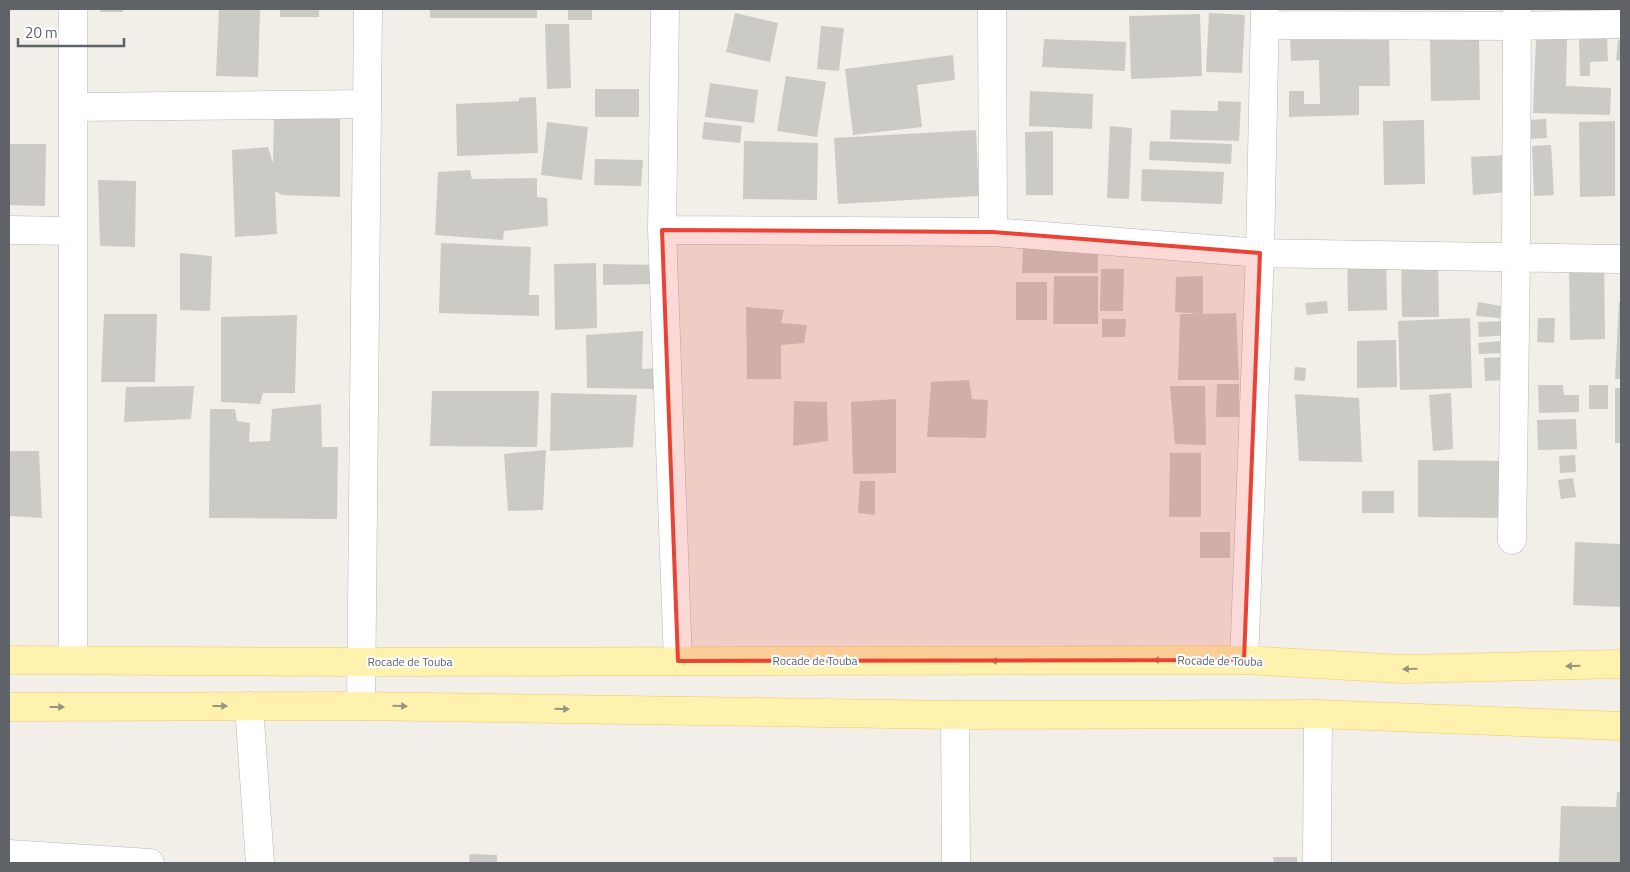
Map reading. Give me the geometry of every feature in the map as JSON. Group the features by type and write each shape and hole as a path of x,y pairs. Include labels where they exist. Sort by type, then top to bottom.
{"main road":[{"name":"Rocade de Touba","path":"9,660 360,662 1244,660 1403,669 1621,664"},
{"path":"9,707 361,706 955,715 1318,714 1621,726"}],"street":[{"path":"73,9 73,660"},
{"path":"361,706 368,9"},
{"path":"665,9 662,230 678,661"},
{"path":"992,9 993,232"},
{"path":"1244,660 1260,253 1265,17 1517,18 1621,24"},
{"path":"1512,540 1517,18"},
{"path":"74,106 367,104"},
{"path":"9,230 72,231"},
{"path":"662,230 993,232 1260,253 1621,259"},
{"path":"249,706 260,863"},
{"path":"1317,863 1318,714"},
{"path":"955,715 956,863"},
{"path":"9,854 150,863"}],"highlighted area":[{"path":"662,230 993,232 1260,253 1244,660 678,661"}],"building":[{"path":"100,9 123,9 123,12 100,12"},
{"path":"219,9 260,9 258,77 216,76"},
{"path":"280,9 319,9 319,17 280,17"},
{"path":"430,9 537,9 537,18 430,18"},
{"path":"568,9 592,9 592,20 568,20"},
{"path":"735,13 778,23 770,62 726,52"},
{"path":"1209,13 1245,15 1242,73 1206,72"},
{"path":"1200,14 1202,76 1131,79 1129,16"},
{"path":"545,24 569,24 571,88 547,89"},
{"path":"821,26 844,28 839,71 817,69"},
{"path":"1389,36 1390,86 1359,86 1359,115 1289,117 1289,91 1304,91 1304,104 1320,104 1319,60 1291,61 1290,38"},
{"path":"1536,37 1567,38 1566,86 1611,88 1610,115 1533,113"},
{"path":"1479,38 1480,100 1431,101 1430,39"},
{"path":"1607,38 1608,61 1590,62 1590,76 1580,76 1579,39"},
{"path":"1044,39 1126,42 1125,71 1042,67"},
{"path":"1618,40 1621,41 1621,61 1616,60"},
{"path":"953,55 955,80 917,85 922,127 853,135 845,69"},
{"path":"786,76 826,82 817,137 777,131"},
{"path":"710,83 758,90 754,123 705,117"},
{"path":"595,89 639,89 639,117 595,117"},
{"path":"1030,91 1093,94 1092,129 1029,126"},
{"path":"536,97 538,153 457,156 456,104 519,101 519,98"},
{"path":"1218,101 1241,102 1239,141 1170,139 1171,110 1218,111"},
{"path":"274,117 340,118 340,197 282,195 275,191 277,234 235,237 232,150 268,147 273,163"},
{"path":"1546,119 1547,138 1531,139 1529,120"},
{"path":"1424,120 1425,184 1384,185 1383,121"},
{"path":"1615,121 1615,196 1580,197 1579,122"},
{"path":"547,122 588,127 582,180 541,175"},
{"path":"704,122 742,126 740,143 702,139"},
{"path":"1110,126 1132,128 1129,199 1107,198"},
{"path":"976,130 979,196 838,204 834,138"},
{"path":"1053,131 1053,195 1026,195 1025,132"},
{"path":"744,141 818,143 817,200 743,199"},
{"path":"1150,141 1232,144 1231,164 1149,160"},
{"path":"9,144 46,144 45,206 9,205"},
{"path":"1551,145 1554,195 1534,196 1532,146"},
{"path":"1506,155 1509,192 1473,195 1471,157"},
{"path":"595,159 643,160 641,186 594,185"},
{"path":"1142,169 1224,172 1222,204 1141,201"},
{"path":"470,170 472,179 537,178 537,197 547,198 548,226 504,231 503,240 435,235 438,172"},
{"path":"98,180 136,181 135,247 100,246"},
{"path":"441,243 531,247 529,295 539,295 539,316 439,313"},
{"path":"1023,247 1098,248 1098,273 1022,273"},
{"path":"1386,252 1387,310 1348,311 1347,253"},
{"path":"1438,252 1439,317 1402,317 1401,253"},
{"path":"180,253 212,256 210,311 180,310"},
{"path":"1604,256 1605,339 1570,340 1569,257"},
{"path":"596,263 597,328 555,330 554,264"},
{"path":"603,264 657,265 655,284 603,285"},
{"path":"1101,269 1124,269 1123,311 1100,311"},
{"path":"1054,276 1098,276 1098,324 1053,324"},
{"path":"1203,276 1203,314 1236,313 1239,380 1178,380 1180,314 1199,314 1175,312 1176,277"},
{"path":"1016,282 1047,282 1047,320 1016,320"},
{"path":"1327,301 1328,313 1307,315 1305,303"},
{"path":"1478,302 1501,306 1500,318 1476,316"},
{"path":"1619,302 1621,302 1621,379 1615,379"},
{"path":"746,307 784,310 781,323 807,325 804,343 781,345 781,379 747,379"},
{"path":"104,314 157,314 155,382 101,382"},
{"path":"297,315 295,393 263,393 260,404 221,402 221,317"},
{"path":"1470,318 1472,388 1400,390 1398,321"},
{"path":"1538,318 1555,318 1554,343 1537,342"},
{"path":"1102,319 1126,319 1125,337 1102,337"},
{"path":"1508,321 1509,335 1479,337 1478,322"},
{"path":"643,331 642,369 661,368 660,389 587,388 586,335"},
{"path":"1396,340 1397,387 1357,388 1357,341"},
{"path":"1500,341 1501,353 1479,354 1478,343"},
{"path":"1507,357 1507,380 1485,381 1484,358"},
{"path":"1295,367 1306,368 1305,381 1294,380"},
{"path":"969,380 972,399 988,400 986,438 927,437 931,382"},
{"path":"1217,384 1239,384 1239,417 1216,417"},
{"path":"1538,385 1563,385 1564,395 1579,395 1579,412 1539,413"},
{"path":"1589,385 1608,385 1608,409 1589,409"},
{"path":"194,386 191,419 124,422 126,387"},
{"path":"1170,386 1205,386 1206,445 1175,444"},
{"path":"1615,388 1621,388 1621,443 1615,443"},
{"path":"432,391 539,391 537,447 430,446"},
{"path":"551,393 637,395 633,447 550,451"},
{"path":"1451,393 1453,449 1433,451 1429,395"},
{"path":"1295,394 1359,398 1362,462 1299,461"},
{"path":"896,399 896,473 853,474 851,402"},
{"path":"794,401 827,402 828,441 793,446"},
{"path":"321,404 322,447 338,447 337,519 209,518 210,409 235,409 237,421 250,423 249,442 270,441 272,409"},
{"path":"1576,419 1577,449 1538,450 1537,420"},
{"path":"546,450 543,510 508,511 504,454"},
{"path":"9,451 39,451 42,518 9,516"},
{"path":"1170,453 1201,453 1201,517 1169,517"},
{"path":"1575,455 1576,472 1560,473 1559,456"},
{"path":"1418,460 1505,461 1504,518 1418,517"},
{"path":"1573,478 1576,497 1561,499 1558,480"},
{"path":"860,481 875,481 875,515 858,513"},
{"path":"1362,491 1394,491 1394,513 1362,513"},
{"path":"1200,532 1230,532 1230,558 1200,558"},
{"path":"1575,542 1621,544 1621,607 1573,605"},
{"path":"1617,792 1621,792 1621,863 1559,863 1561,806 1616,807"},
{"path":"470,854 497,855 497,863 469,863"},
{"path":"1273,857 1297,857 1297,863 1274,863"}]}
